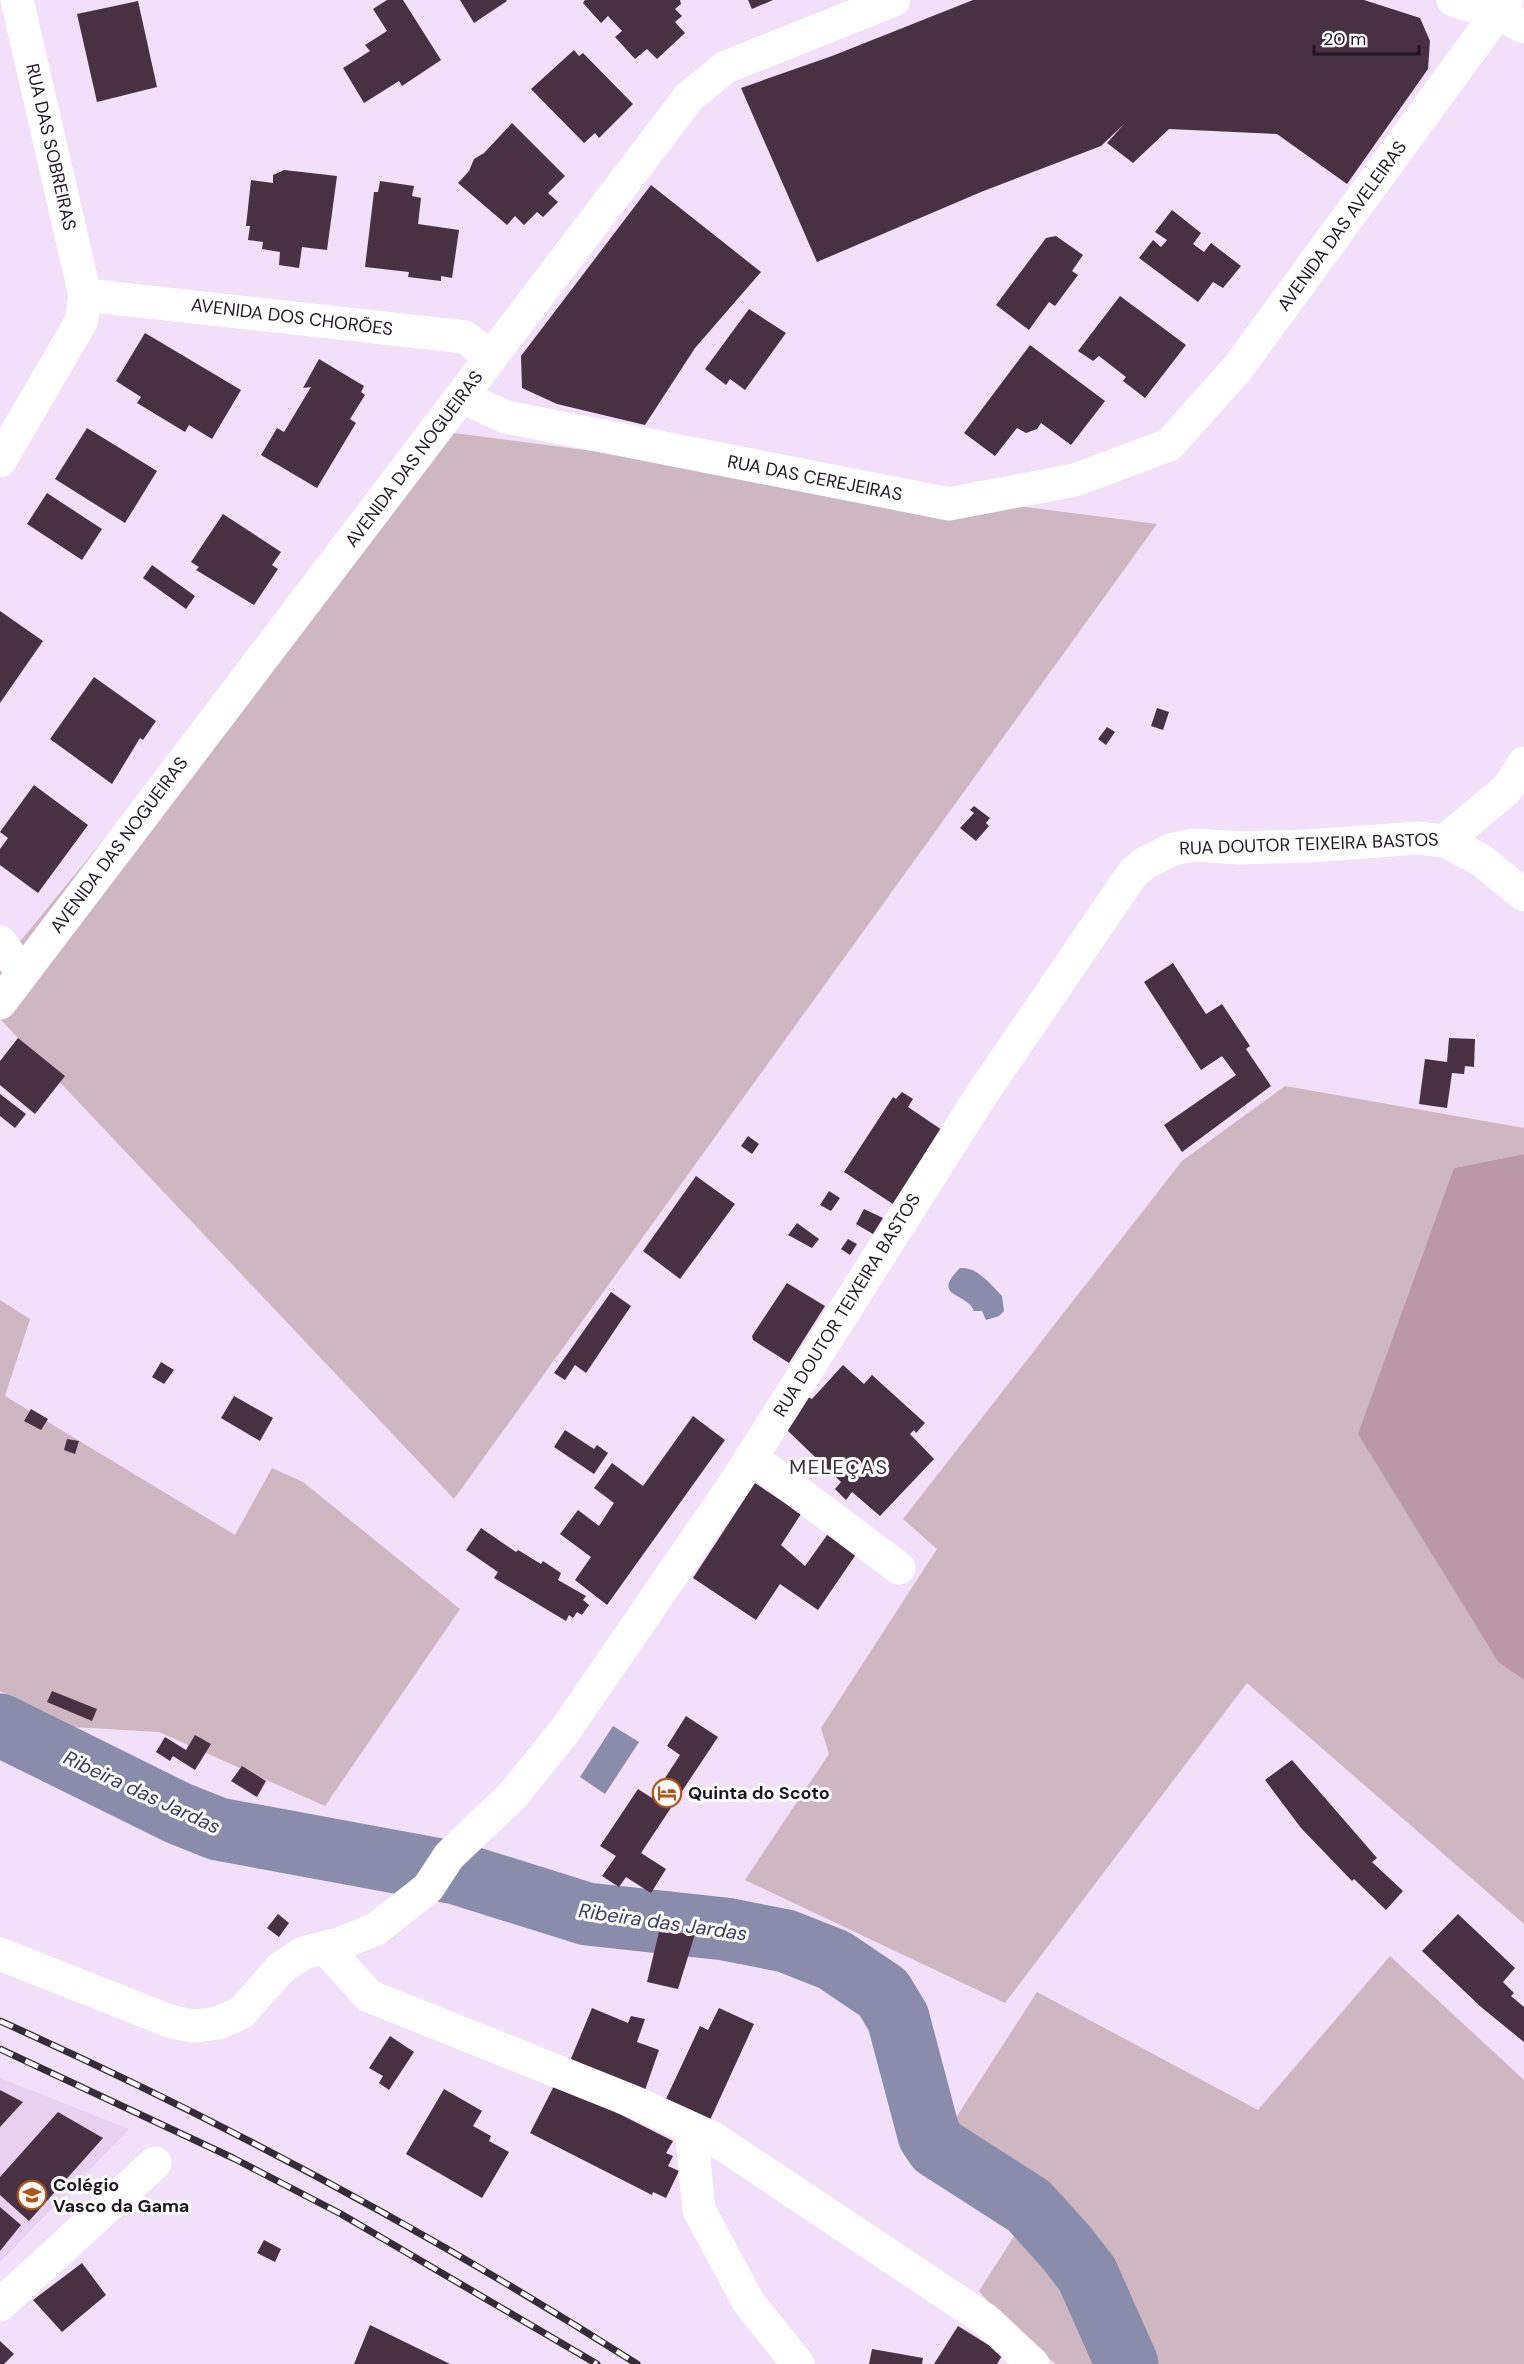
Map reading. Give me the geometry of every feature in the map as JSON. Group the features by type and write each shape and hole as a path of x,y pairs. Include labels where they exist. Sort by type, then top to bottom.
{"street":[{"name":"RUA DAS SOBREIRAS","path":"18,0 85,295"},
{"name":"AVENIDA DAS NOGUEIRAS","path":"0,1003 689,97 726,67 894,0"},
{"path":"1453,0 1509,14"},
{"name":"AVENIDA DAS AVELEIRAS","path":"1169,445 1237,369 1509,14"},
{"name":"AVENIDA DOS CHORÕES","path":"85,295 465,337 491,357"},
{"path":"0,461 81,322 85,295"},
{"name":"RUA DAS CEREJEIRAS","path":"461,397 506,417 949,504 1075,480 1169,445"},
{"name":"RUA DOUTOR TEIXEIRA BASTOS","path":"0,1954 172,2022 194,2026 210,2024 241,2013 281,1968 303,1953 326,1948 376,1929 428,1887 448,1856 513,1795 564,1732 751,1457 982,1094 1133,873 1173,849 1195,845 1238,848 1308,846 1418,838 1445,841 1507,789 1524,763"},
{"path":"1445,841 1481,860 1524,895"},
{"path":"0,942 22,972"},
{"path":"751,1457 899,1569"},
{"path":"326,1948 369,1996 634,2102 713,2138 986,2320 1033,2364"},
{"path":"691,2128 699,2210 749,2303 798,2364"},
{"path":"0,2306 155,2163"}],"shaded area":[{"path":"438,431 1157,524 454,1499 0,1019 0,966"},
{"path":"1285,1086 1524,1128 1524,1154 1454,1168 1499,1663 1524,1680 1524,1924 1247,1683 1005,2003 745,1880 829,1754 821,1728 937,1549 903,1519 1182,1161"},
{"path":"1524,1154 1524,1680 1499,1663 1358,1434 1454,1168"},
{"path":"0,1300 30,1319 5,1396 235,1535 272,1468 303,1482 460,1609 325,1806 159,1732 71,1727 0,1691"},
{"path":"1390,1956 1524,2080 1524,2364 1146,2364 1112,2270 1079,2224 950,2127 1037,1992 1258,2110"},
{"name":"Colégio Vasco da Gama","path":"0,2078 129,2129 0,2262"},
{"path":"1024,2221 1079,2278 1093,2322 1095,2364 1056,2364 1013,2330 979,2291"}],"water":[{"path":"960,1268 978,1273 1002,1296 1004,1311 999,1316 986,1320 982,1311 974,1311 965,1300 949,1290 952,1278"},
{"path":"613,1726 639,1742 605,1794 580,1777"}],"building":[{"path":"387,0 403,0 441,60 402,86 399,81 364,103 343,68 370,51 365,45 387,31 373,9"},
{"path":"460,0 506,0 507,1 474,23"},
{"path":"585,0 680,0 681,4 675,9 682,16 675,22 685,33 657,59 647,49 635,59 615,37 622,31 608,16 601,23 583,3"},
{"path":"748,0 773,0 752,9"},
{"path":"973,0 1364,0 1420,18 1430,41 1428,69 1347,184 1277,134 1169,129 1133,163 1107,143 1124,124 1101,146 981,192 817,262 741,88 832,56"},
{"path":"138,1 157,87 97,102 77,14"},
{"path":"574,50 579,56 583,53 633,104 599,138 595,133 584,143 531,89"},
{"path":"512,123 565,176 548,193 558,202 543,217 537,212 524,225 515,216 507,225 458,183 469,171 474,159 484,153"},
{"path":"284,170 337,176 327,250 302,247 299,268 279,265 280,252 262,249 263,242 248,240 250,226 246,226 251,180 273,183 273,175"},
{"path":"380,181 414,186 412,196 421,198 418,224 459,230 452,278 441,276 441,281 408,277 409,272 365,267 374,192 378,192"},
{"path":"651,185 761,272 695,348 645,425 557,404 522,388 521,356"},
{"path":"1172,210 1201,233 1193,244 1204,252 1211,243 1241,266 1223,288 1213,282 1198,302 1139,258 1153,240 1161,247 1167,240 1155,232"},
{"path":"1056,236 1083,255 1072,271 1078,275 1055,306 1049,302 1029,330 996,305 1046,238"},
{"path":"1120,296 1186,345 1145,398 1123,381 1126,377 1099,356 1093,361 1078,351"},
{"path":"749,309 786,333 745,390 730,379 726,385 705,369"},
{"path":"145,333 241,390 212,439 189,425 185,432 137,403 141,397 116,381"},
{"path":"1030,345 1105,401 1071,445 1041,423 1037,429 1026,433 1017,428 995,456 964,433"},
{"path":"319,359 364,386 361,392 365,395 350,419 356,423 317,488 261,455 277,428 284,432 311,387 303,388"},
{"path":"87,428 157,471 125,523 55,479"},
{"path":"47,493 102,529 82,560 27,524"},
{"path":"223,514 281,552 272,565 278,569 254,605 196,570 199,567 191,562"},
{"path":"152,565 195,596 186,609 143,578"},
{"path":"0,611 43,641 0,703"},
{"path":"94,677 156,721 143,740 140,738 112,784 50,739"},
{"path":"1157,708 1169,712 1163,730 1151,726"},
{"path":"1107,727 1115,732 1106,745 1098,739"},
{"path":"34,785 88,825 38,893 0,865 0,849 8,838 0,832"},
{"path":"974,806 990,818 986,823 989,826 976,841 960,828 974,813 970,810"},
{"path":"1173,963 1206,1014 1222,1004 1250,1046 1246,1049 1271,1086 1182,1152 1164,1125 1236,1075 1222,1056 1201,1070 1144,982"},
{"path":"18,1038 65,1076 35,1114 0,1085 0,1061"},
{"path":"1449,1038 1475,1039 1474,1067 1465,1066 1464,1074 1452,1073 1447,1108 1419,1104 1425,1059 1447,1062"},
{"path":"902,1092 913,1099 908,1107 942,1130 893,1204 844,1172 893,1097 896,1099"},
{"path":"0,1094 26,1114 15,1128 0,1116"},
{"path":"748,1136 759,1144 752,1154 741,1146"},
{"path":"696,1176 735,1204 680,1279 643,1251"},
{"path":"829,1191 840,1198 831,1211 820,1205"},
{"path":"864,1209 883,1218 873,1234 856,1224"},
{"path":"797,1223 819,1239 812,1248 788,1235"},
{"path":"848,1239 857,1244 850,1255 841,1249"},
{"path":"787,1283 825,1306 789,1363 753,1340 752,1336"},
{"path":"611,1292 631,1306 586,1373 575,1365 565,1380 554,1373"},
{"path":"161,1362 174,1370 164,1384 152,1377"},
{"path":"843,1365 864,1384 872,1375 925,1423 916,1433 914,1430 910,1434 934,1459 880,1516 852,1492 846,1500 835,1489 841,1482 787,1430 806,1396 812,1399"},
{"path":"234,1396 273,1418 260,1441 221,1418"},
{"path":"31,1409 48,1419 41,1430 24,1421"},
{"path":"693,1416 725,1440 607,1605 575,1580 591,1557 560,1534 578,1510 599,1526 614,1503 594,1488 612,1463 643,1486"},
{"path":"565,1430 594,1449 597,1445 608,1453 594,1474 554,1447"},
{"path":"67,1439 79,1441 75,1454 64,1450"},
{"path":"755,1483 801,1514 781,1545 805,1566 830,1531 859,1550 818,1610 780,1584 756,1620 693,1578"},
{"path":"481,1528 516,1552 518,1550 541,1564 543,1561 561,1573 558,1580 586,1596 583,1600 589,1605 582,1615 577,1612 573,1618 569,1615 566,1621 494,1578 498,1572 466,1550"},
{"path":"52,1691 97,1709 92,1721 47,1702"},
{"name":"Quinta do Scoto","path":"686,1716 718,1737 641,1853 666,1869 651,1893 626,1877 619,1887 602,1876 616,1856 600,1846 638,1789 652,1798 680,1755 667,1746"},
{"path":"195,1735 211,1744 195,1770 173,1756 170,1761 156,1752 165,1737 186,1750"},
{"path":"1292,1760 1377,1858 1372,1862 1403,1891 1386,1910 1354,1879 1352,1881 1301,1828 1265,1780"},
{"path":"242,1766 266,1781 257,1797 231,1781"},
{"path":"278,1914 289,1923 279,1937 267,1928"},
{"path":"1458,1914 1515,1968 1503,1982 1514,1993 1511,1996 1524,2007 1524,2042 1481,2007 1422,1951"},
{"path":"659,1932 695,1934 678,1989 647,1982"},
{"path":"592,2008 628,2023 631,2016 645,2019 637,2042 659,2050 644,2093 570,2061"},
{"path":"719,2008 754,2024 710,2120 665,2101 700,2026 708,2030"},
{"path":"390,2036 414,2052 389,2090 379,2083 383,2076 369,2068"},
{"path":"556,2082 673,2141 666,2153 673,2156 668,2166 679,2171 666,2198 653,2192 652,2195 530,2133"},
{"path":"444,2089 482,2111 473,2126 491,2136 489,2141 509,2152 482,2198 406,2154"},
{"path":"0,2090 23,2102 0,2127"},
{"path":"58,2112 103,2138 29,2221 0,2195 0,2177"},
{"path":"0,2207 21,2225 0,2251"},
{"path":"264,2240 281,2249 275,2262 257,2253"},
{"path":"82,2263 106,2295 62,2332 33,2300"},
{"path":"370,2325 450,2364 354,2364"},
{"path":"958,2326 1003,2354 997,2364 934,2364"},
{"path":"0,2341 14,2354 4,2364 0,2364"},
{"path":"872,2349 923,2358 922,2364 869,2364"}],"waterway":[{"name":"Ribeira das Jardas","path":"0,1725 178,1813 218,1829 456,1873 587,1914 725,1929 786,1941 834,1960 883,1993 898,2018 929,2135 937,2147 1029,2206 1066,2247 1087,2274 1127,2364"}],"railway":[{"path":"0,2021 164,2098 325,2181 482,2269 637,2364"},
{"path":"0,2049 233,2158 341,2214 597,2364"}],"place":[{"name":"Quinta do Scoto","path":"667,1793"},
{"name":"Colégio Vasco da Gama","path":"32,2195"}],"district":[{"name":"MELEÇAS","path":"839,1467"}]}
